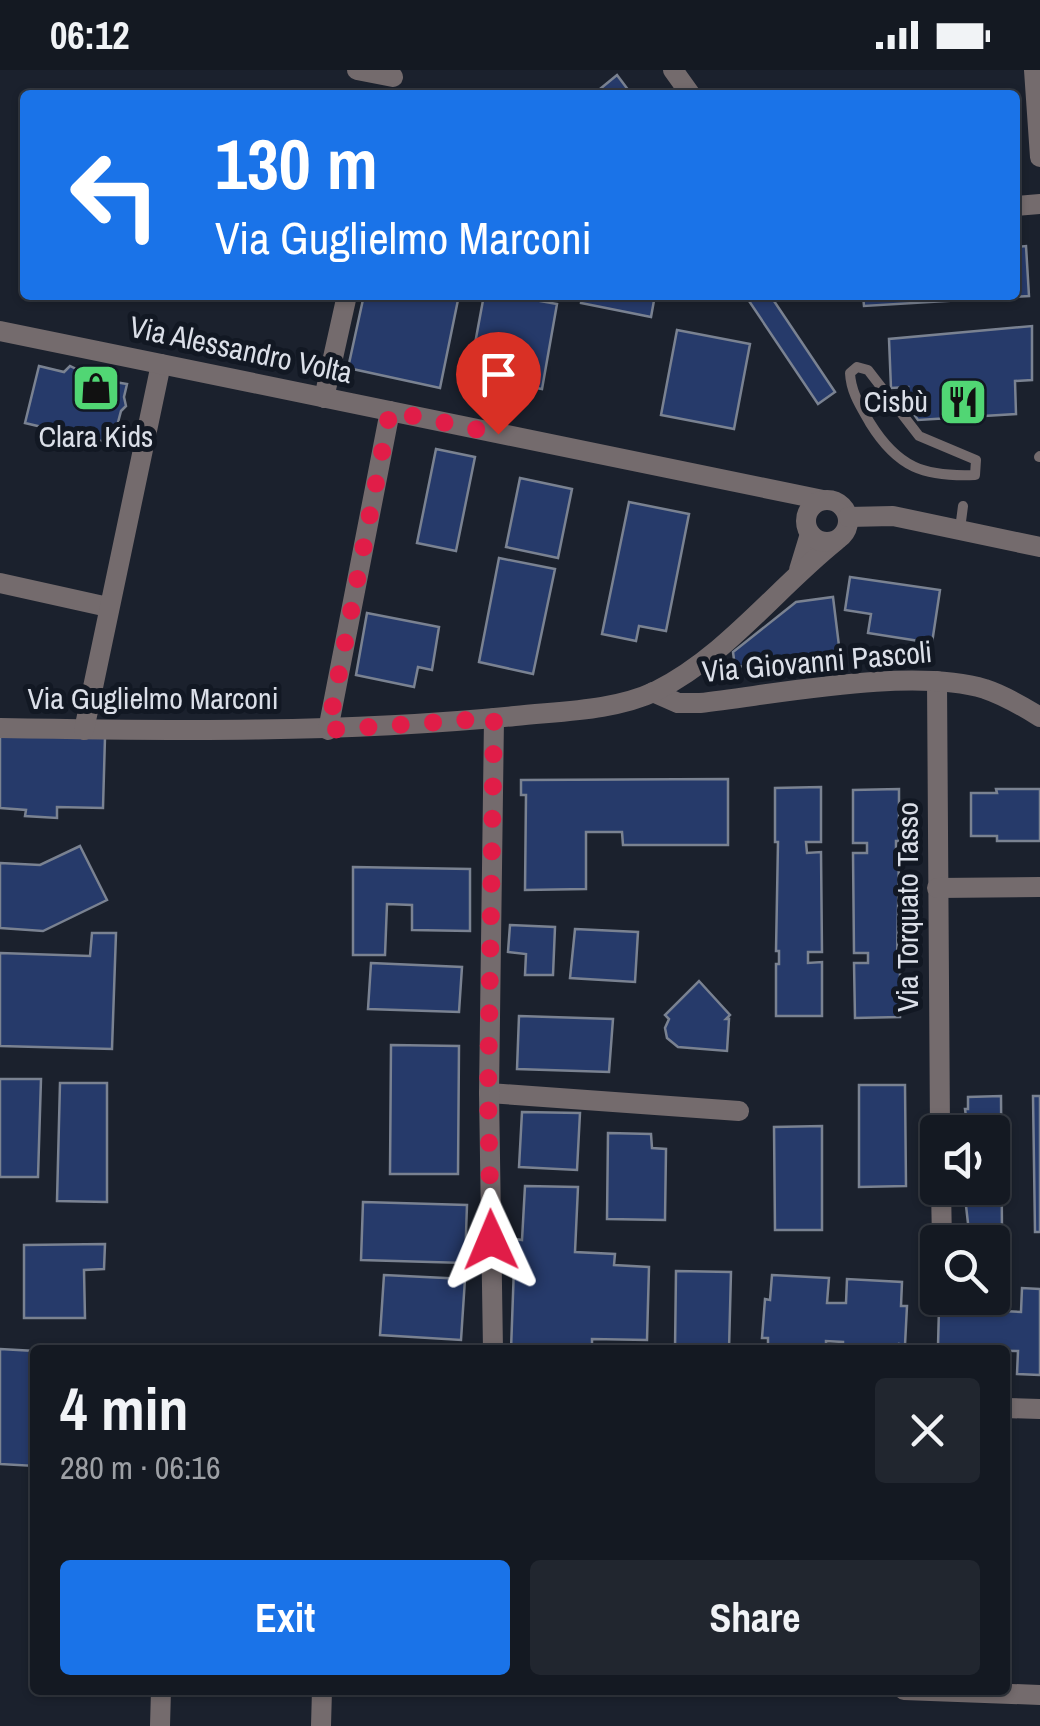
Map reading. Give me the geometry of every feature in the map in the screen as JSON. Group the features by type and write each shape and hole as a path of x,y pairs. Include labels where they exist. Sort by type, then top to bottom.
{"street":[{"path":"357,70 392,81"},
{"path":"1034,70 1040,157"},
{"path":"324,398 345,300"},
{"name":"Via Alessandro Volta","path":"0,332 823,500"},
{"path":"84,730 161,364"},
{"path":"328,730 390,411"},
{"path":"823,500 836,502 848,518 846,531 836,541 822,542 810,534 806,521 807,514 823,500"},
{"path":"848,518 893,516 1040,547"},
{"name":"Via Guglielmo Marconi","path":"798,572 810,534"},
{"name":"Via Guglielmo Marconi","path":"0,728 328,730 588,708 653,692 694,668 836,541"},
{"path":"0,583 108,606"},
{"name":"Via Giovanni Pascoli","path":"653,692 678,703 700,703 866,684 937,682 988,690 1040,717"},
{"name":"Via Torquato Tasso","path":"937,682 940,1115"},
{"path":"492,1345 488,1093 494,718"},
{"path":"936,888 1040,887"},
{"path":"488,1093 739,1110"},
{"path":"1010,1408 1040,1409"},
{"path":"1010,1693 1040,1694"},
{"path":"160,1726 161,1695"},
{"path":"321,1726 322,1695"}],"lane":[{"path":"857,368 868,370 919,436 976,460 975,475 940,476 908,466 886,448 858,402 850,373 857,368"},
{"path":"960,530 963,506"}],"building":[{"path":"617,75 628,90 601,90"},
{"path":"1026,246 1029,296 1020,297 1020,247"},
{"path":"363,300 458,300 440,388 348,368"},
{"path":"483,300 557,304 542,389 469,376"},
{"path":"581,300 654,300 651,317 581,303"},
{"path":"748,300 773,300 835,392 818,404"},
{"path":"863,300 963,300 864,306"},
{"path":"1032,326 1032,380 1015,381 1016,414 918,420 905,402 908,387 891,388 889,339"},
{"path":"677,330 750,344 734,429 661,415"},
{"path":"39,366 64,372 70,366 79,376 89,377 98,371 103,380 127,384 126,406 116,430 118,441 114,444 25,423"},
{"path":"436,449 475,457 456,551 417,543"},
{"path":"520,478 572,489 558,558 506,547"},
{"path":"629,502 689,514 666,631 639,626 636,641 602,634"},
{"path":"499,558 555,569 533,674 479,662"},
{"path":"850,577 940,590 932,643 868,633 871,614 845,610"},
{"path":"833,597 840,654 735,667 733,652 796,602"},
{"path":"367,613 439,627 432,670 418,667 414,687 356,675"},
{"path":"0,735 105,737 103,808 57,807 57,818 25,816 26,810 0,808"},
{"path":"728,779 728,845 623,845 622,832 586,832 586,889 525,890 526,795 521,795 521,780"},
{"path":"821,787 821,842 806,842 807,853 821,852 822,952 808,952 808,963 822,962 822,1016 776,1016 779,951 775,788"},
{"path":"899,789 896,854 900,1017 855,1018 854,963 868,963 868,953 854,953 853,853 867,853 867,843 853,843 853,790"},
{"path":"996,789 1040,789 1040,841 997,841 997,836 971,836 971,793 997,793"},
{"path":"80,846 107,900 43,931 0,928 0,863 40,865"},
{"path":"353,867 470,869 470,931 412,930 412,905 387,904 385,955 353,955"},
{"path":"510,925 555,927 553,975 525,975 526,954 508,952"},
{"path":"575,929 638,932 635,982 570,978"},
{"path":"92,933 116,933 112,1049 0,1046 0,953 90,956"},
{"path":"371,963 462,967 459,1012 368,1009"},
{"path":"699,981 730,1015 726,1019 727,1051 678,1047 667,1038 665,1028 669,1019 665,1015"},
{"path":"519,1016 613,1019 609,1072 517,1069"},
{"path":"391,1045 459,1046 458,1174 390,1174"},
{"path":"0,1079 41,1079 38,1177 0,1177"},
{"path":"60,1083 107,1083 107,1202 57,1201"},
{"path":"859,1085 905,1085 906,1186 859,1187"},
{"path":"1001,1096 1001,1115 966,1115 968,1097"},
{"path":"1033,1096 1040,1096 1040,1232 1035,1232"},
{"path":"522,1112 580,1113 577,1170 519,1167"},
{"path":"822,1126 822,1230 775,1230 774,1127"},
{"path":"608,1133 651,1134 652,1148 666,1149 665,1220 607,1219"},
{"path":"525,1186 578,1187 575,1252 615,1254 614,1265 649,1267 647,1340 592,1339 592,1345 511,1345 515,1239 522,1240"},
{"path":"363,1202 467,1205 465,1263 361,1260"},
{"path":"966,1205 1002,1205 1002,1225 968,1225"},
{"path":"105,1244 104,1269 84,1270 85,1318 24,1318 24,1245"},
{"path":"676,1271 731,1272 729,1345 675,1345"},
{"path":"384,1275 465,1279 461,1340 380,1335"},
{"path":"772,1275 829,1278 827,1303 846,1303 847,1279 902,1282 901,1306 907,1306 905,1345 843,1345 826,1341 826,1345 768,1345 768,1338 762,1338 765,1299 770,1300"},
{"path":"1022,1288 1040,1289 1040,1375 1017,1374 1018,1351 1010,1351 1010,1345 938,1345 939,1315 1010,1315 1010,1311 1021,1312"},
{"path":"0,1349 30,1351 30,1466 0,1464"}],"place":[{"name":"Clara Kids","path":"96,388"},
{"name":"Cisbù","path":"963,402"}],"route":[{"path":"491,1240 488,1093 494,718 328,730 390,411 498,434"}]}
